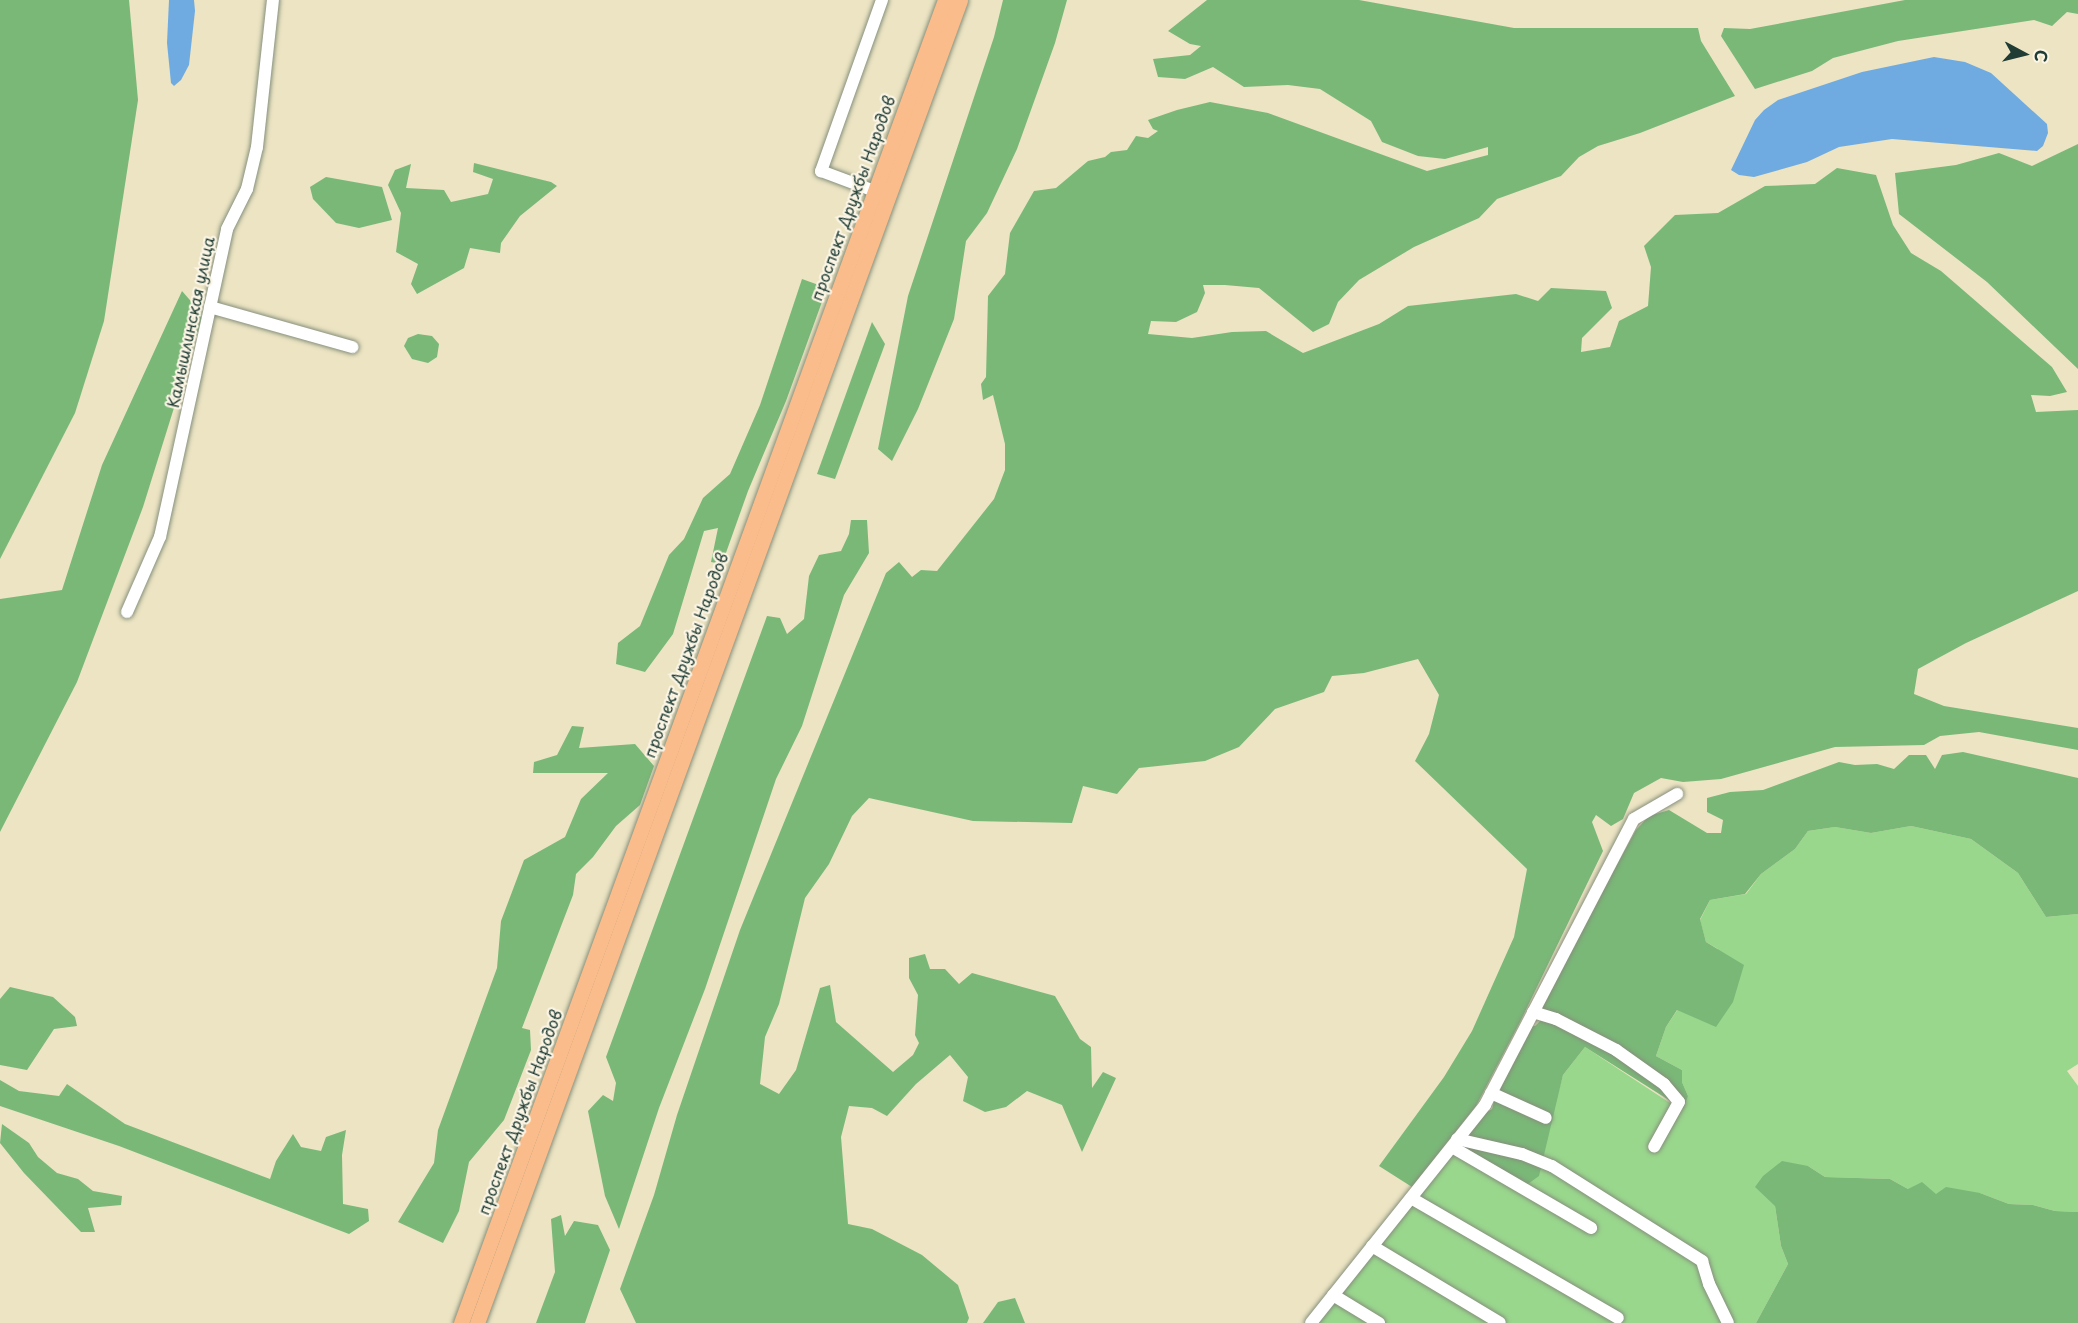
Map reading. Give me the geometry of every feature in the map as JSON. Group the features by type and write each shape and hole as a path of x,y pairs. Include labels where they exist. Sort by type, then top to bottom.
{"main road":[{"name":"проспект Дружбы Народов","path":"477,1323 881,193 945,0"},
{"name":"проспект Дружбы Народов","path":"460,1323 881,193 960,0"}],"street":[{"name":"Камышлинская улица","path":"127,612 160,537 227,229 247,189 257,147 273,0"},
{"path":"881,193 821,171 882,0"},
{"path":"210,307 352,347"},
{"path":"1311,1323 1455,1143 1491,1093 1634,819 1677,794"},
{"path":"1533,1012 1556,1019 1616,1050 1664,1084 1678,1102 1654,1147"},
{"path":"1491,1093 1546,1118"},
{"path":"1455,1143 1590,1228"},
{"path":"1455,1143 1522,1154 1552,1166 1702,1261 1709,1284 1728,1323"},
{"path":"1411,1198 1618,1318"},
{"path":"1372,1246 1500,1323"},
{"path":"1333,1296 1379,1323"}],"green space":[{"path":"0,0 129,0 138,100 104,321 75,413 0,559"},
{"path":"1003,0 1067,0 1055,43 1017,149 987,213 966,241 954,319 918,409 892,461 878,449 908,296 994,37"},
{"path":"1207,0 1359,0 1514,28 1698,28 1701,41 1735,96 1640,133 1598,146 1579,157 1561,176 1497,199 1479,218 1414,247 1359,280 1338,302 1329,324 1313,332 1259,288 1203,285 1205,293 1197,312 1176,322 1151,321 1148,334 1192,338 1232,332 1266,331 1303,353 1379,324 1408,306 1516,294 1538,301 1551,288 1606,291 1612,308 1582,338 1581,352 1610,347 1619,321 1648,306 1651,267 1644,246 1675,215 1718,213 1765,186 1815,184 1837,168 1876,175 1893,225 1911,253 1941,271 2052,367 2067,392 2050,396 2031,395 2036,412 2078,410 2078,591 1966,643 1918,669 1914,694 1944,706 2078,728 2078,750 1979,732 1940,736 1924,745 1835,747 1721,779 1683,782 1661,778 1634,793 1623,819 1611,826 1596,815 1592,822 1603,851 1520,1022 1476,1106 1412,1187 1379,1166 1444,1077 1472,1031 1514,937 1527,869 1415,761 1429,734 1439,695 1418,659 1364,673 1332,676 1324,692 1275,709 1239,747 1205,761 1139,768 1117,794 1083,786 1072,823 973,821 869,798 852,816 829,864 805,898 779,1004 765,1037 760,1084 779,1094 796,1070 820,988 830,985 836,1022 893,1072 913,1055 919,1043 915,1035 918,995 909,978 909,958 925,954 930,969 945,969 959,984 972,973 1055,996 1080,1039 1091,1047 1092,1088 1103,1072 1116,1078 1082,1152 1062,1105 1027,1091 1006,1107 985,1112 963,1101 968,1077 950,1055 916,1084 887,1116 872,1108 849,1106 841,1137 848,1224 872,1229 922,1255 958,1285 969,1318 967,1323 636,1323 620,1289 654,1195 677,1115 740,930 886,573 899,562 912,577 921,570 937,571 994,499 1005,470 1005,444 993,395 983,400 981,384 986,377 988,296 1005,274 1010,233 1034,191 1056,188 1088,161 1105,157 1111,152 1127,150 1136,136 1148,138 1158,131 1153,129 1148,120 1210,102 1268,113 1427,171 1488,155 1488,147 1445,159 1418,156 1382,142 1371,121 1320,89 1288,85 1244,87 1213,67 1185,79 1158,77 1153,59 1190,55 1201,46 1190,44 1168,31"},
{"path":"1905,0 2078,0 2078,14 2067,12 2052,26 2034,20 1898,41 1833,58 1812,71 1755,89 1721,36 1724,28 1750,29"},
{"path":"2078,144 2078,369 1987,282 1899,214 1895,173 1956,165 1999,153 2032,166"},
{"path":"474,163 551,182 557,186 520,216 501,243 500,253 470,248 464,268 417,294 411,284 418,264 396,252 401,213 388,185 395,170 411,164 406,188 444,190 451,202 488,194 493,179 473,172"},
{"path":"326,177 382,187 392,220 359,228 336,223 313,199 310,187"},
{"path":"802,279 827,288 786,401 748,491 722,564 711,562 718,528 704,531 673,634 645,672 616,664 618,643 640,626 669,555 684,539 703,498 730,474 760,405"},
{"path":"182,291 203,315 143,507 77,682 0,832 0,599 62,590 102,465"},
{"path":"872,322 885,344 835,479 817,474"},
{"path":"418,334 432,336 439,344 437,357 428,363 412,359 404,346 408,338"},
{"path":"851,520 867,520 869,553 844,595 802,726 776,779 705,989 659,1108 619,1229 605,1196 588,1111 603,1095 613,1101 616,1083 606,1057 767,616 780,618 787,634 804,619 809,576 819,555 841,551 849,534"},
{"path":"572,726 584,727 579,748 635,744 654,766 640,805 616,826 593,857 576,874 573,895 522,1028 530,1030 531,1050 504,1120 469,1162 459,1211 443,1243 398,1222 434,1163 438,1130 497,968 501,921 524,860 565,837 581,799 608,773 533,773 534,762 557,755"},
{"path":"1963,752 2078,778 2078,914 2046,917 2018,873 1971,839 1911,826 1871,833 1835,827 1808,831 1795,849 1761,874 1745,894 1710,900 1700,919 1706,942 1744,965 1733,1002 1716,1027 1677,1010 1666,1027 1656,1056 1682,1070 1682,1082 1688,1096 1683,1109 1585,1047 1563,1075 1539,1176 1521,1189 1456,1150 1482,1115 1492,1109 1498,1088 1530,1026 1535,1026 1542,1019 1539,1009 1562,964 1636,830 1649,816 1669,810 1707,833 1721,833 1723,820 1707,812 1707,798 1730,792 1763,790 1839,762 1855,765 1877,764 1894,769 1909,755 1926,755 1935,769 1942,755"},
{"path":"1911,826 1971,839 2018,873 2046,917 2078,914 2078,1064 2067,1071 2078,1086 2078,1212 2009,1204 1980,1193 1936,1194 1908,1189 1890,1179 1825,1177 1808,1166 1775,1206 1781,1246 1788,1264 1756,1323 1318,1323 1456,1150 1550,1122 1563,1075 1585,1047 1673,1105 1688,1096 1682,1082 1682,1070 1656,1056 1666,1027 1718,949 1706,942 1700,920 1710,900 1746,894 1761,874 1795,849 1808,831 1835,827 1871,833"},
{"path":"10,987 53,997 75,1017 77,1026 54,1029 27,1070 0,1065 0,999"},
{"path":"0,1080 19,1091 59,1096 67,1084 125,1124 270,1179 276,1161 293,1134 301,1147 321,1151 326,1137 346,1130 342,1155 343,1204 368,1209 369,1221 349,1234 119,1146 0,1106"},
{"path":"2,1124 29,1143 38,1157 57,1173 78,1179 93,1191 122,1196 121,1205 88,1208 95,1232 81,1232 24,1173 0,1143"},
{"path":"1782,1161 1808,1166 1825,1177 1890,1179 1908,1189 1922,1182 1936,1194 1946,1187 1980,1193 2009,1204 2078,1212 2078,1323 1756,1323 1788,1264 1781,1246 1775,1206 1755,1187 1763,1176"},
{"path":"561,1215 565,1236 574,1221 598,1225 610,1250 585,1323 536,1323 555,1272 551,1219"},
{"path":"1015,1298 1025,1323 983,1323 998,1302"}],"water":[{"path":"169,0 194,0 195,11 189,65 181,80 174,86 171,83 167,43"},
{"path":"1934,57 1965,62 1991,73 2047,124 2048,133 2043,146 2037,151 1892,139 1839,147 1807,162 1754,177 1739,175 1731,170 1755,120 1778,100 1862,72"}]}
